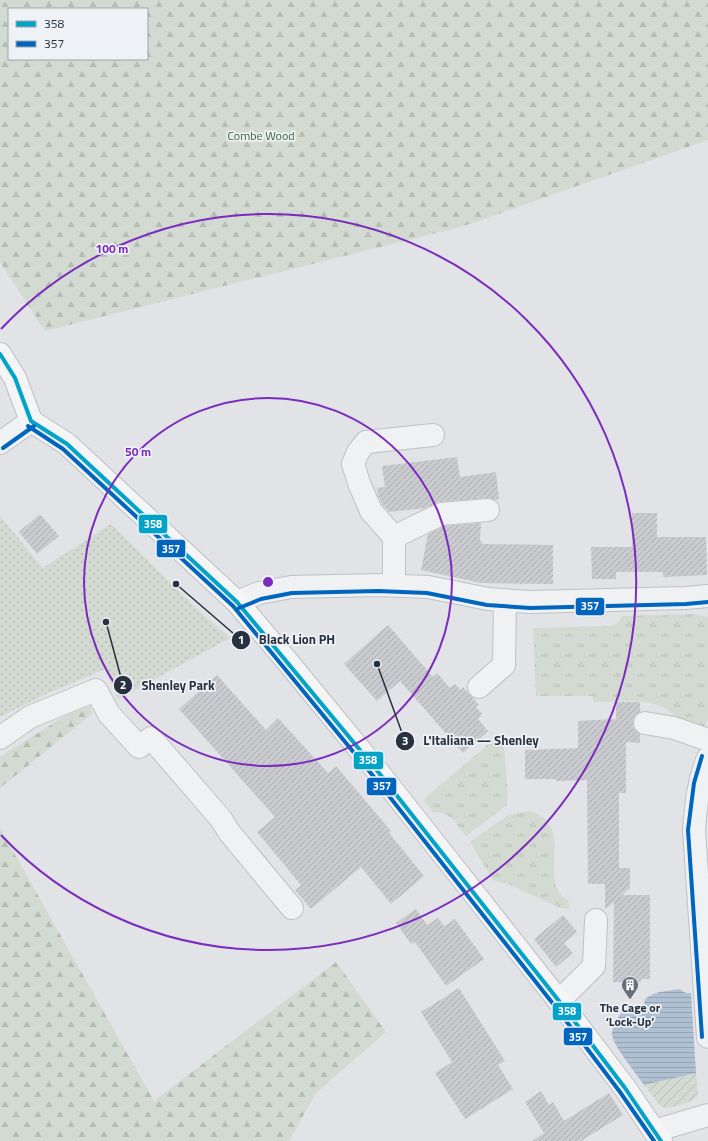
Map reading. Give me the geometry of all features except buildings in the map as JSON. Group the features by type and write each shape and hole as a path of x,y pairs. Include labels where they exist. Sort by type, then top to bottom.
{"main road":[{"path":"0,354 16,378 31,421 67,444 237,602 379,773 559,1001 625,1088 658,1136"}],"street":[{"path":"0,443 31,421"},
{"path":"394,585 394,537 371,511 359,483 354,464 358,452 366,442 433,434"},
{"path":"394,537 441,514 488,510"},
{"path":"237,602 259,593 291,587 394,585 428,587 488,599 530,602 686,598 708,596"},
{"path":"479,687 504,665 505,600"},
{"path":"0,738 30,717 96,690 109,714 139,747 151,738 221,819 229,832 292,908"},
{"path":"645,723 674,728 708,740"},
{"path":"708,758 703,770 697,798 694,830 708,1038"},
{"path":"559,1001 594,966 596,920"},
{"path":"658,1136 708,1115"}],"green space":[{"name":"Combe Wood","path":"0,0 708,0 708,140 464,226 45,331 0,262"},
{"path":"0,516 43,568 111,524 194,606 230,638 118,699 105,669 46,694 0,717"},
{"path":"695,614 708,617 708,718 704,727 689,725 659,705 652,703 630,701 593,702 593,696 536,696 533,628 611,626 619,622 622,616"},
{"path":"90,706 92,714 0,788 0,757 68,714"},
{"path":"503,732 508,799 506,806 466,836 449,816 439,812 433,812 423,800"},
{"path":"529,811 544,818 551,828 554,840 555,881 559,892 569,901 569,909 561,908 508,884 493,880 470,842 507,816"},
{"path":"0,828 154,1101 336,962 386,1032 316,1093 289,1141 0,1141"},
{"path":"696,1073 698,1095 687,1103 665,1108 658,1103 644,1085"}],"water":[{"path":"679,989 686,993 691,993 696,1073 644,1085 625,1060 616,1045 612,1034 613,1028 623,1010 628,1013 638,1012 644,1005 645,1000 651,995 659,992"}],"transit line":[{"name":"358","path":"0,354 15,378 31,421"},
{"name":"358","path":"31,421 67,444 237,602 379,773 559,1001 625,1088 661,1141"},
{"name":"357","path":"28,426 63,449 233,606 374,777 554,1005 620,1092 654,1141"},
{"name":"357","path":"3,448 34,426"},
{"name":"357","path":"239,608 261,599 292,593 378,591 427,593 487,605 530,608 686,604 708,602"},
{"name":"357","path":"702,756 694,783 688,830 702,1037"}],"place":[{"name":"Black Lion PH","path":"176,584"},
{"name":"Shenley Park","path":"106,622"},
{"name":"L'Italiana — Shenley","path":"377,664"},
{"name":"The Cage or ‘Lock-Up’","path":"630,1000"}]}
